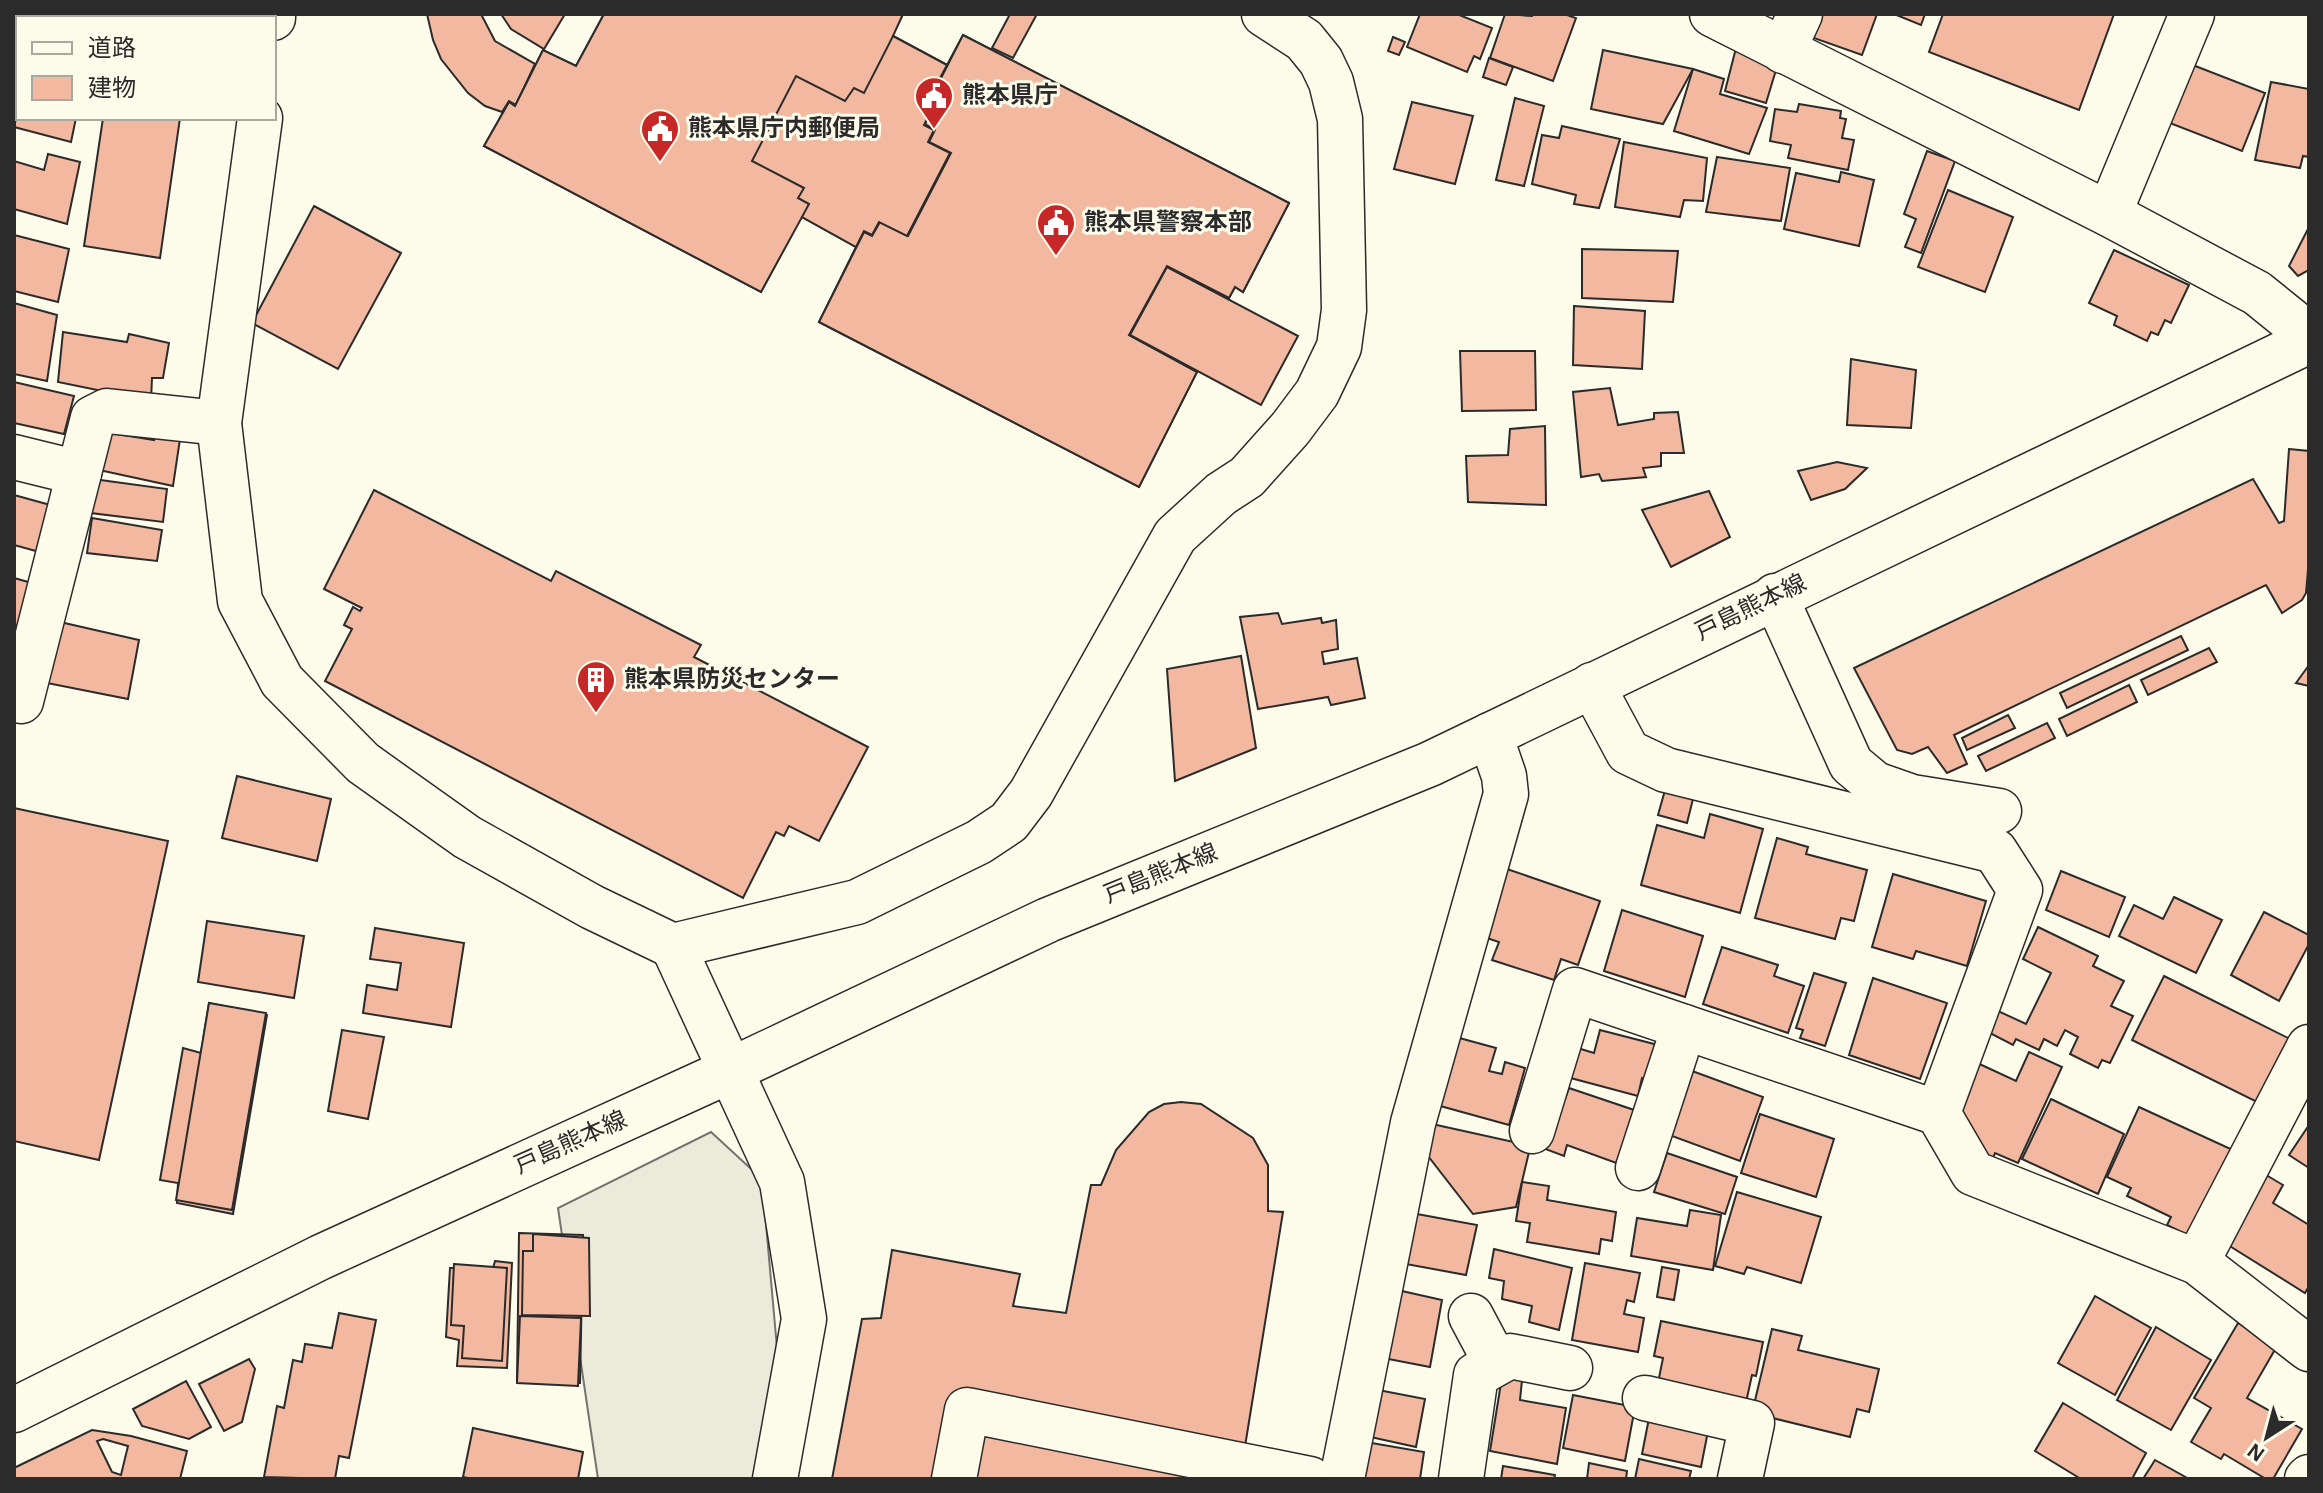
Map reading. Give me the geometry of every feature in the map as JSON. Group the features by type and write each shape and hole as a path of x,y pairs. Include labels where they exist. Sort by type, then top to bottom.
{"street":[{"path":"260,120 219,423 240,601 282,681 363,763 467,837 592,907 673,946 857,902 979,842 1009,822 1031,793 1175,536 1221,494 1247,477 1317,393 1339,347 1344,310 1340,119 1331,82 1321,61 1304,40 1264,14"},
{"path":"1712,14 1792,33 2109,214 2257,293 2309,335"},
{"path":"2109,214 2192,14"},
{"name":"戸島熊本線","path":"14,1410 321,1257 729,1071 1048,920 1430,764 2309,341"},
{"path":"21,701 93,418 107,411 219,423"},
{"path":"14,457 79,473"},
{"path":"1775,596 1851,764 1875,784 1912,797 1999,811"},
{"path":"1592,685 1628,752 1666,770 1995,851 2020,890 1938,1113"},
{"path":"1342,1479 1413,1123 1506,794 1504,776 1490,735"},
{"path":"673,946 782,1182 804,1319 775,1479"},
{"path":"1532,1131 1575,990 1938,1113 1973,1173 2197,1262 2309,1349"},
{"path":"1638,1168 1684,1027"},
{"path":"2197,1262 2309,1047"},
{"path":"1471,1316 1496,1363"},
{"path":"1461,1479 1476,1375 1510,1356 1570,1368"},
{"path":"1645,1398 1752,1423 1740,1479"},
{"path":"954,1479 967,1410 1310,1479"}],"shaded area":[{"path":"711,1132 762,1179 780,1382 774,1479 598,1479 558,1208"}],"building":[{"path":"14,14 91,14 90,16 14,17"},
{"path":"110,14 226,14 226,16"},
{"path":"427,14 481,14 495,41 535,64 516,105 509,101 502,112 485,106 468,93 441,59"},
{"path":"501,14 565,14 544,49 511,29"},
{"path":"604,14 903,14 864,92 854,87 845,100 796,75 751,162 802,188 797,198 808,204 761,292 484,146 509,102 515,106 543,50 576,66"},
{"name":"熊本県警察本部","path":"604,14 903,14 893,36 947,65 963,35 1289,203 1243,292 1235,287 1229,298 1167,267 1129,335 1197,372 1139,487 819,322 856,247 802,217 761,292 484,146 509,102 515,106 543,50 576,66"},
{"path":"1010,14 1037,14 1013,58 992,48"},
{"path":"1420,14 1457,14 1492,28 1480,59 1474,56 1467,72 1407,47"},
{"path":"1505,14 1564,14 1576,18 1553,81 1490,58"},
{"path":"1819,14 1877,14 1862,55 1811,37"},
{"path":"1894,14 1925,14 1921,25"},
{"path":"1943,14 2114,14 2079,110 1929,52"},
{"path":"963,35 1289,203 1243,292 1235,287 1229,298 1167,266 1129,335 1197,372 1139,487 819,322 864,232 872,236 880,222 908,236 951,153 929,142 935,130 925,124 945,86 939,82"},
{"path":"893,36 947,65 938,82 944,86 924,125 934,130 928,142 950,153 907,236 879,222 872,235 864,231 856,247 802,217 809,204 798,198 804,188 752,161 796,76 845,101 854,88 864,93"},
{"path":"1393,37 1405,42 1399,55 1388,51"},
{"path":"1736,48 1776,70 1766,103 1725,91"},
{"path":"1603,50 1693,69 1663,124 1591,109"},
{"path":"1489,58 1513,67 1506,85 1483,77"},
{"path":"14,62 16,114 14,113"},
{"path":"2185,62 2265,93 2242,151 2162,120"},
{"path":"1693,69 1724,79 1720,94 1767,108 1749,154 1674,131"},
{"path":"2271,82 2309,89 2309,157 2303,156 2300,168 2255,160"},
{"path":"1515,98 1544,106 1524,186 1496,180"},
{"path":"1412,102 1473,116 1455,184 1394,169"},
{"path":"1799,104 1841,111 1840,118 1846,119 1842,138 1854,140 1848,170 1788,158 1791,145 1770,141 1775,109 1797,112"},
{"path":"16,118 76,120 71,142 14,127"},
{"path":"103,120 180,120 160,258 84,246"},
{"path":"1562,126 1620,139 1599,208 1574,204 1576,195 1532,184 1542,135 1559,138"},
{"path":"1624,142 1707,158 1703,201 1684,200 1680,217 1615,207"},
{"path":"1927,151 1955,161 1921,253 1905,247 1916,219 1904,214"},
{"path":"48,154 80,162 67,224 14,209 14,161 44,170"},
{"path":"1717,157 1790,168 1781,221 1706,212"},
{"path":"1841,172 1874,180 1859,246 1784,229 1796,173 1839,182"},
{"path":"1948,190 2013,217 1985,292 1918,267"},
{"path":"314,206 401,253 338,369 252,323"},
{"path":"2309,227 2309,270 2298,276 2289,266"},
{"path":"14,235 69,249 58,302 14,291"},
{"path":"1582,249 1678,251 1673,302 1582,298"},
{"path":"2114,250 2189,285 2171,323 2165,320 2158,335 2151,332 2147,341 2114,325 2117,316 2089,303"},
{"path":"1167,267 1298,336 1261,405 1130,335"},
{"path":"14,303 57,315 47,381 14,374"},
{"path":"1574,306 1645,311 1642,369 1573,365"},
{"path":"63,332 127,342 129,334 169,343 163,378 152,378 151,401 58,382"},
{"path":"1460,351 1535,351 1536,410 1462,411"},
{"path":"1851,359 1916,370 1911,428 1847,425"},
{"path":"14,382 74,396 64,434 14,423"},
{"path":"1610,388 1618,425 1654,419 1654,413 1678,412 1684,453 1661,453 1661,466 1643,468 1646,477 1602,481 1599,474 1581,477 1573,392"},
{"path":"1545,426 1546,505 1468,502 1466,456 1508,455 1510,429"},
{"path":"105,432 154,440 155,434 180,439 173,486 99,470"},
{"path":"2289,449 2309,451 2309,558 2306,593 2302,600 2282,613 2266,585 1954,735 1967,764 1947,773 1928,747 1912,754 1897,750 1854,668 2253,479 2279,523 2284,521"},
{"path":"1837,462 1867,468 1845,489 1811,500 1798,471"},
{"path":"93,479 167,489 163,522 91,513"},
{"name":"熊本県防災センター","path":"374,490 551,581 556,571 701,645 694,657 868,747 819,841 789,826 784,836 776,832 743,898 325,681 352,629 344,625 353,607 360,611 362,608 324,589"},
{"path":"1709,491 1730,537 1671,567 1642,510"},
{"path":"14,495 54,506 43,553 14,545"},
{"path":"92,518 162,530 157,561 87,553"},
{"path":"14,578 39,585 14,645"},
{"path":"1278,613 1282,624 1321,618 1322,623 1336,620 1338,649 1322,652 1324,664 1357,658 1365,698 1331,705 1328,697 1258,709 1240,617"},
{"path":"60,622 139,640 128,699 47,683"},
{"path":"2181,636 2188,650 2067,708 2060,693"},
{"path":"2209,648 2217,662 2148,695 2141,680"},
{"path":"1241,656 1256,748 1175,781 1167,669"},
{"path":"2309,665 2309,686 2296,683"},
{"path":"2129,685 2137,702 2067,736 2059,719"},
{"path":"2008,715 2015,728 1967,750 1962,738"},
{"path":"2047,723 2055,738 1986,771 1978,756"},
{"path":"237,776 331,799 317,861 222,838"},
{"path":"1667,783 1695,791 1687,823 1658,815"},
{"path":"14,808 168,841 99,1160 14,1141"},
{"path":"1710,814 1763,829 1740,913 1641,885 1657,825 1704,838"},
{"path":"1777,838 1808,847 1806,854 1867,870 1854,921 1841,918 1835,939 1755,918"},
{"path":"1507,869 1600,901 1578,965 1561,959 1554,980 1492,960 1499,942 1484,937"},
{"path":"2061,871 2125,897 2109,937 2046,910"},
{"path":"1893,874 1986,901 1967,966 1916,951 1913,959 1872,947"},
{"path":"2174,897 2222,920 2196,973 2119,936 2134,905 2163,919"},
{"path":"1622,910 1703,936 1685,997 1604,971"},
{"path":"2264,912 2309,935 2309,944 2279,1001 2231,975"},
{"path":"207,921 304,936 294,998 198,982"},
{"path":"2038,927 2098,956 2093,966 2124,981 2111,1006 2133,1016 2110,1063 2102,1060 2098,1068 2070,1054 2078,1037 2065,1030 2057,1046 2044,1039 2039,1050 2016,1039 2013,1045 1986,1031 1996,1010 2026,1024 2051,973 2023,959"},
{"path":"375,928 464,943 451,1027 363,1013 367,985 397,990 401,963 370,959"},
{"path":"1722,947 1778,965 1774,976 1804,986 1788,1033 1703,1004"},
{"path":"1814,973 1846,983 1825,1046 1800,1038 1803,1030 1796,1028"},
{"path":"2164,976 2290,1039 2259,1103 2132,1040"},
{"path":"1873,978 1947,1003 1920,1079 1849,1055"},
{"path":"209,1003 267,1015 233,1214 177,1203 178,1183 160,1180 183,1048 201,1053"},
{"path":"209,1003 266,1013 232,1210 176,1200"},
{"path":"342,1030 384,1037 368,1119 328,1111"},
{"path":"1600,1030 1658,1045 1648,1080 1642,1078 1638,1096 1563,1076 1571,1046 1594,1053"},
{"path":"1452,1036 1496,1048 1489,1071 1502,1074 1505,1062 1525,1068 1509,1125 1433,1104"},
{"path":"2029,1052 2062,1067 2018,1163 1995,1153 1992,1161 1951,1129 1973,1061 2016,1081"},
{"path":"1684,1068 1763,1097 1740,1161 1661,1132"},
{"path":"1569,1088 1637,1111 1619,1164 1567,1145 1564,1156 1540,1147 1557,1097 1565,1099"},
{"path":"2051,1099 2124,1134 2098,1194 2022,1159"},
{"path":"1164,1104 1201,1104 1253,1138 1268,1165 1268,1211 1283,1212 1241,1471 1255,1479 832,1479 862,1319 881,1318 892,1250 1020,1274 1013,1306 1066,1313 1091,1185 1101,1185 1116,1150 1149,1112"},
{"path":"2139,1107 2235,1151 2195,1239 2167,1225 2171,1217 2127,1196 2131,1188 2107,1177"},
{"path":"1760,1114 1834,1139 1816,1197 1741,1173"},
{"path":"1423,1122 1527,1145 1529,1152 1516,1207 1473,1214 1418,1143"},
{"path":"2309,1125 2309,1168 2289,1155"},
{"path":"1667,1153 1737,1177 1725,1214 1654,1192"},
{"path":"2261,1172 2283,1185 2273,1203 2309,1225 2309,1286 2305,1293 2220,1240"},
{"path":"1522,1182 1549,1186 1547,1200 1616,1212 1612,1241 1601,1239 1599,1254 1527,1242 1530,1223 1516,1221"},
{"path":"1737,1192 1821,1217 1801,1283 1747,1267 1744,1274 1715,1266"},
{"path":"1690,1210 1721,1215 1713,1270 1631,1256 1637,1218 1687,1226"},
{"path":"1406,1212 1477,1225 1466,1275 1395,1262"},
{"path":"519,1233 583,1235 580,1383 517,1381"},
{"path":"533,1234 589,1238 590,1316 522,1315 523,1251 533,1251"},
{"path":"1494,1249 1572,1268 1559,1330 1529,1322 1532,1306 1502,1299 1504,1281 1489,1278"},
{"path":"495,1261 512,1263 507,1368 457,1366 459,1340 446,1337 450,1268 493,1268"},
{"path":"1585,1263 1640,1273 1634,1302 1627,1300 1624,1314 1644,1318 1638,1352 1572,1340"},
{"path":"454,1264 507,1268 502,1361 462,1358 464,1326 451,1325"},
{"path":"1662,1267 1679,1270 1674,1300 1657,1297"},
{"path":"1393,1289 1442,1300 1430,1367 1378,1357"},
{"path":"2095,1296 2151,1328 2115,1395 2058,1363"},
{"path":"339,1313 376,1320 349,1458 339,1456 335,1479 264,1477 277,1406 284,1408 293,1360 302,1362 305,1344 332,1348"},
{"path":"520,1316 581,1318 578,1386 517,1383"},
{"path":"1661,1321 1763,1342 1745,1407 1657,1388 1663,1358 1654,1356"},
{"path":"2238,1323 2277,1346 2247,1398 2302,1429 2273,1479 2266,1479 2224,1454 2221,1459 2191,1442 2211,1408 2194,1398"},
{"path":"2156,1327 2211,1360 2171,1430 2117,1400"},
{"path":"1772,1329 1802,1336 1798,1350 1879,1369 1869,1412 1857,1409 1850,1437 1752,1413"},
{"path":"249,1359 255,1369 242,1422 224,1431 199,1384"},
{"path":"1502,1377 1522,1380 1520,1400 1566,1408 1557,1464 1490,1451"},
{"path":"186,1381 211,1427 189,1439 142,1426 133,1409"},
{"path":"1373,1389 1425,1399 1416,1447 1366,1436"},
{"path":"1573,1395 1635,1407 1625,1461 1563,1448"},
{"path":"2063,1403 2146,1453 2132,1479 2081,1479 2035,1451"},
{"path":"1650,1413 1709,1426 1701,1467 1642,1454"},
{"path":"473,1428 583,1452 578,1479 463,1477"},
{"path":"92,1430 131,1436 187,1451 180,1479 14,1479 14,1468","holes":["103,1439 128,1446 121,1475 112,1472 97,1441"]},
{"path":"1360,1441 1424,1452 1420,1479 1354,1479"},
{"path":"1639,1459 1691,1471 1689,1479 1635,1479"},
{"path":"2155,1460 2189,1479 2143,1479"},
{"path":"1589,1463 1627,1471 1626,1479 1587,1479"},
{"path":"1503,1466 1555,1475 1554,1479 1501,1479"}],"place":[{"name":"熊本県庁","path":"934,130"},
{"name":"熊本県庁内郵便局","path":"660,163"},
{"name":"熊本県警察本部","path":"1056,257"},
{"name":"熊本県防災センター","path":"596,714"}]}
